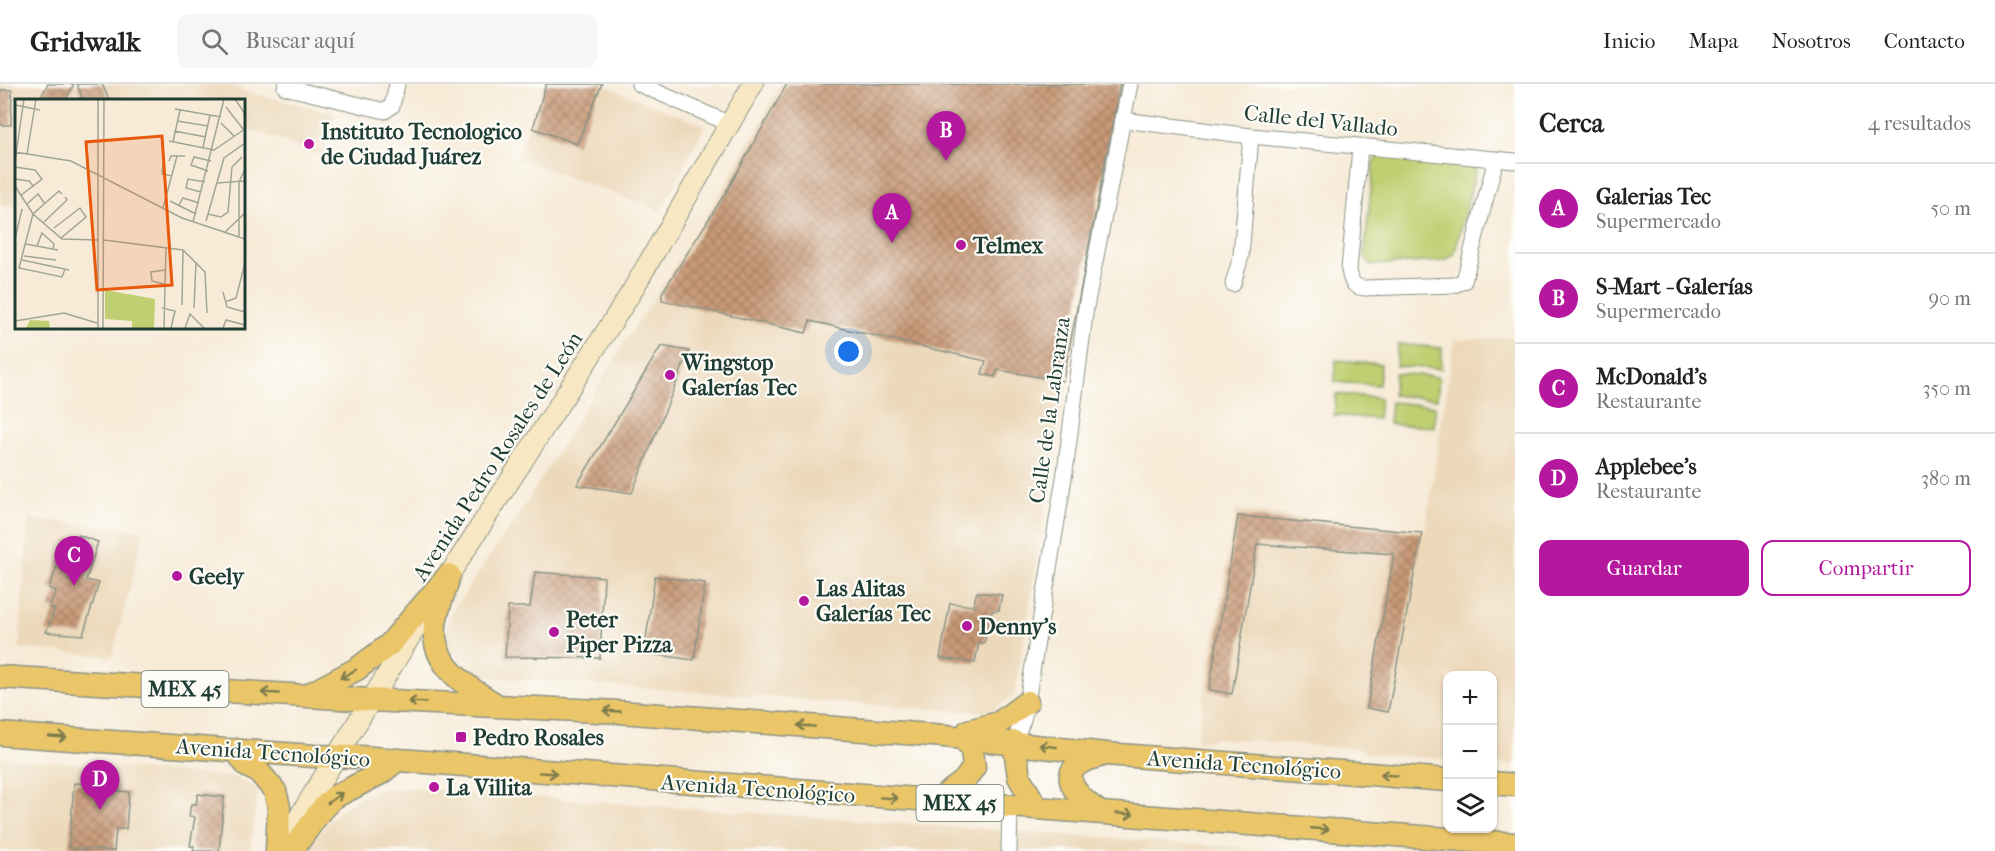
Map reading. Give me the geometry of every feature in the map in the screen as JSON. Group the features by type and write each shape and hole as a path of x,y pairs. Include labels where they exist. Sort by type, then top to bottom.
{"main road":[{"name":"Avenida Pedro Rosales de León","path":"278,851 449,575 629,296 753,84"},
{"path":"308,695 357,669 389,645 449,575"},
{"path":"449,575 435,629 439,655 449,671 496,705"},
{"name":"Avenida Tecnológico","path":"0,677 138,687 496,705 954,736 1106,754 1443,780"},
{"path":"0,690 87,697 138,687"},
{"path":"954,736 999,723 1027,702"},
{"name":"Avenida Tecnológico","path":"0,734 1515,844"},
{"path":"937,801 964,781 974,767 972,750 954,736"},
{"path":"1010,807 1014,742"},
{"path":"1014,742 1019,777 1037,808"},
{"path":"236,750 247,766 259,772 275,792 279,807 278,851 296,844 321,810 334,797 381,773 396,761"},
{"path":"1099,812 1075,791 1072,774 1082,762 1106,754"},
{"path":"1497,783 1515,785"}],"street":[{"path":"285,87 382,111 392,106 397,84"},
{"path":"639,84 730,124"},
{"name":"Calle de la Labranza","path":"1014,742 1027,702 1065,472 1086,306 1130,84"},
{"name":"Calle del Vallado","path":"1123,120 1360,148 1515,161"},
{"path":"1233,284 1241,255 1251,136"},
{"path":"1360,148 1349,270 1354,285 1365,288 1454,285 1464,281 1496,159"},
{"path":"1009,851 1010,807"}],"shaded area":[{"name":"Instituto Tecnologico de Ciudad Juárez","path":"0,84 228,84 246,92 335,113 324,156 250,129 244,132 244,99 15,99 15,205 0,204"},
{"path":"545,84 600,84 705,126 661,211 517,158"},
{"path":"781,84 1124,84 1075,323 1015,695 989,713 490,677 465,667 454,656 447,644 446,630 454,608 518,516 724,188"},
{"path":"1515,337 1515,765 1497,764 1497,671 1443,671 1443,759 1367,754 1359,749 1216,738 1196,742 1236,510 1425,531 1454,340"},
{"path":"28,519 144,530 112,657 19,648"},
{"path":"0,757 238,778 258,790 250,851 0,851"},
{"path":"409,788 1288,851 307,851 318,833 339,811 361,796 381,789"}],"green space":[{"path":"1381,155 1470,162 1476,170 1454,255 1444,261 1371,265 1364,256 1374,161"},
{"path":"1398,344 1442,348 1441,369 1396,366"},
{"path":"1336,360 1381,364 1379,385 1335,382"},
{"path":"1395,373 1439,377 1437,399 1393,395"},
{"path":"1336,394 1380,398 1378,419 1334,415"},
{"path":"1391,402 1435,406 1434,427 1389,424"}],"building":[{"path":"48,84 74,84 66,99 40,99"},
{"path":"77,84 102,84 109,99 83,99"},
{"path":"546,84 602,84 577,144 533,128"},
{"path":"787,84 1120,84 1063,381 998,370 995,377 982,374 986,361 810,321 806,333 662,300 662,293 726,192"},
{"path":"0,90 12,90 11,125 0,125"},
{"path":"661,346 689,351 632,493 577,485"},
{"path":"1238,516 1422,533 1388,712 1367,708 1394,554 1257,544 1232,694 1209,690"},
{"path":"78,535 98,542 86,580 99,583 83,635 46,632 55,609 49,608 56,591 49,588 67,539 76,541"},
{"name":"Peter Piper Pizza","path":"535,572 604,577 600,658 505,657 508,607 530,607"},
{"path":"655,576 705,583 694,660 644,653"},
{"name":"Denny's","path":"977,592 1002,595 999,610 992,611 984,643 979,642 975,663 940,658 950,603 973,606"},
{"path":"74,783 119,786 118,791 129,792 126,829 116,829 114,851 69,848"},
{"path":"198,794 224,797 219,851 193,851 194,846 190,846 195,817 189,816 191,804 196,804"}],"place":[{"name":"Instituto Tecnologico de Ciudad Juárez","path":"309,144"},
{"name":"S-Mart - Galerías","path":"946,161"},
{"name":"Galerias Tec","path":"892,243"},
{"name":"Telmex","path":"961,245"},
{"name":"Wingstop Galerías Tec","path":"670,375"},
{"name":"Geely","path":"177,576"},
{"name":"McDonald's","path":"74,586"},
{"name":"Las Alitas Galerías Tec","path":"804,601"},
{"name":"Denny's","path":"967,626"},
{"name":"Peter Piper Pizza","path":"554,632"},
{"name":"Pedro Rosales","path":"461,737"},
{"name":"La Villita","path":"434,787"},
{"name":"Applebee's","path":"100,810"}]}
